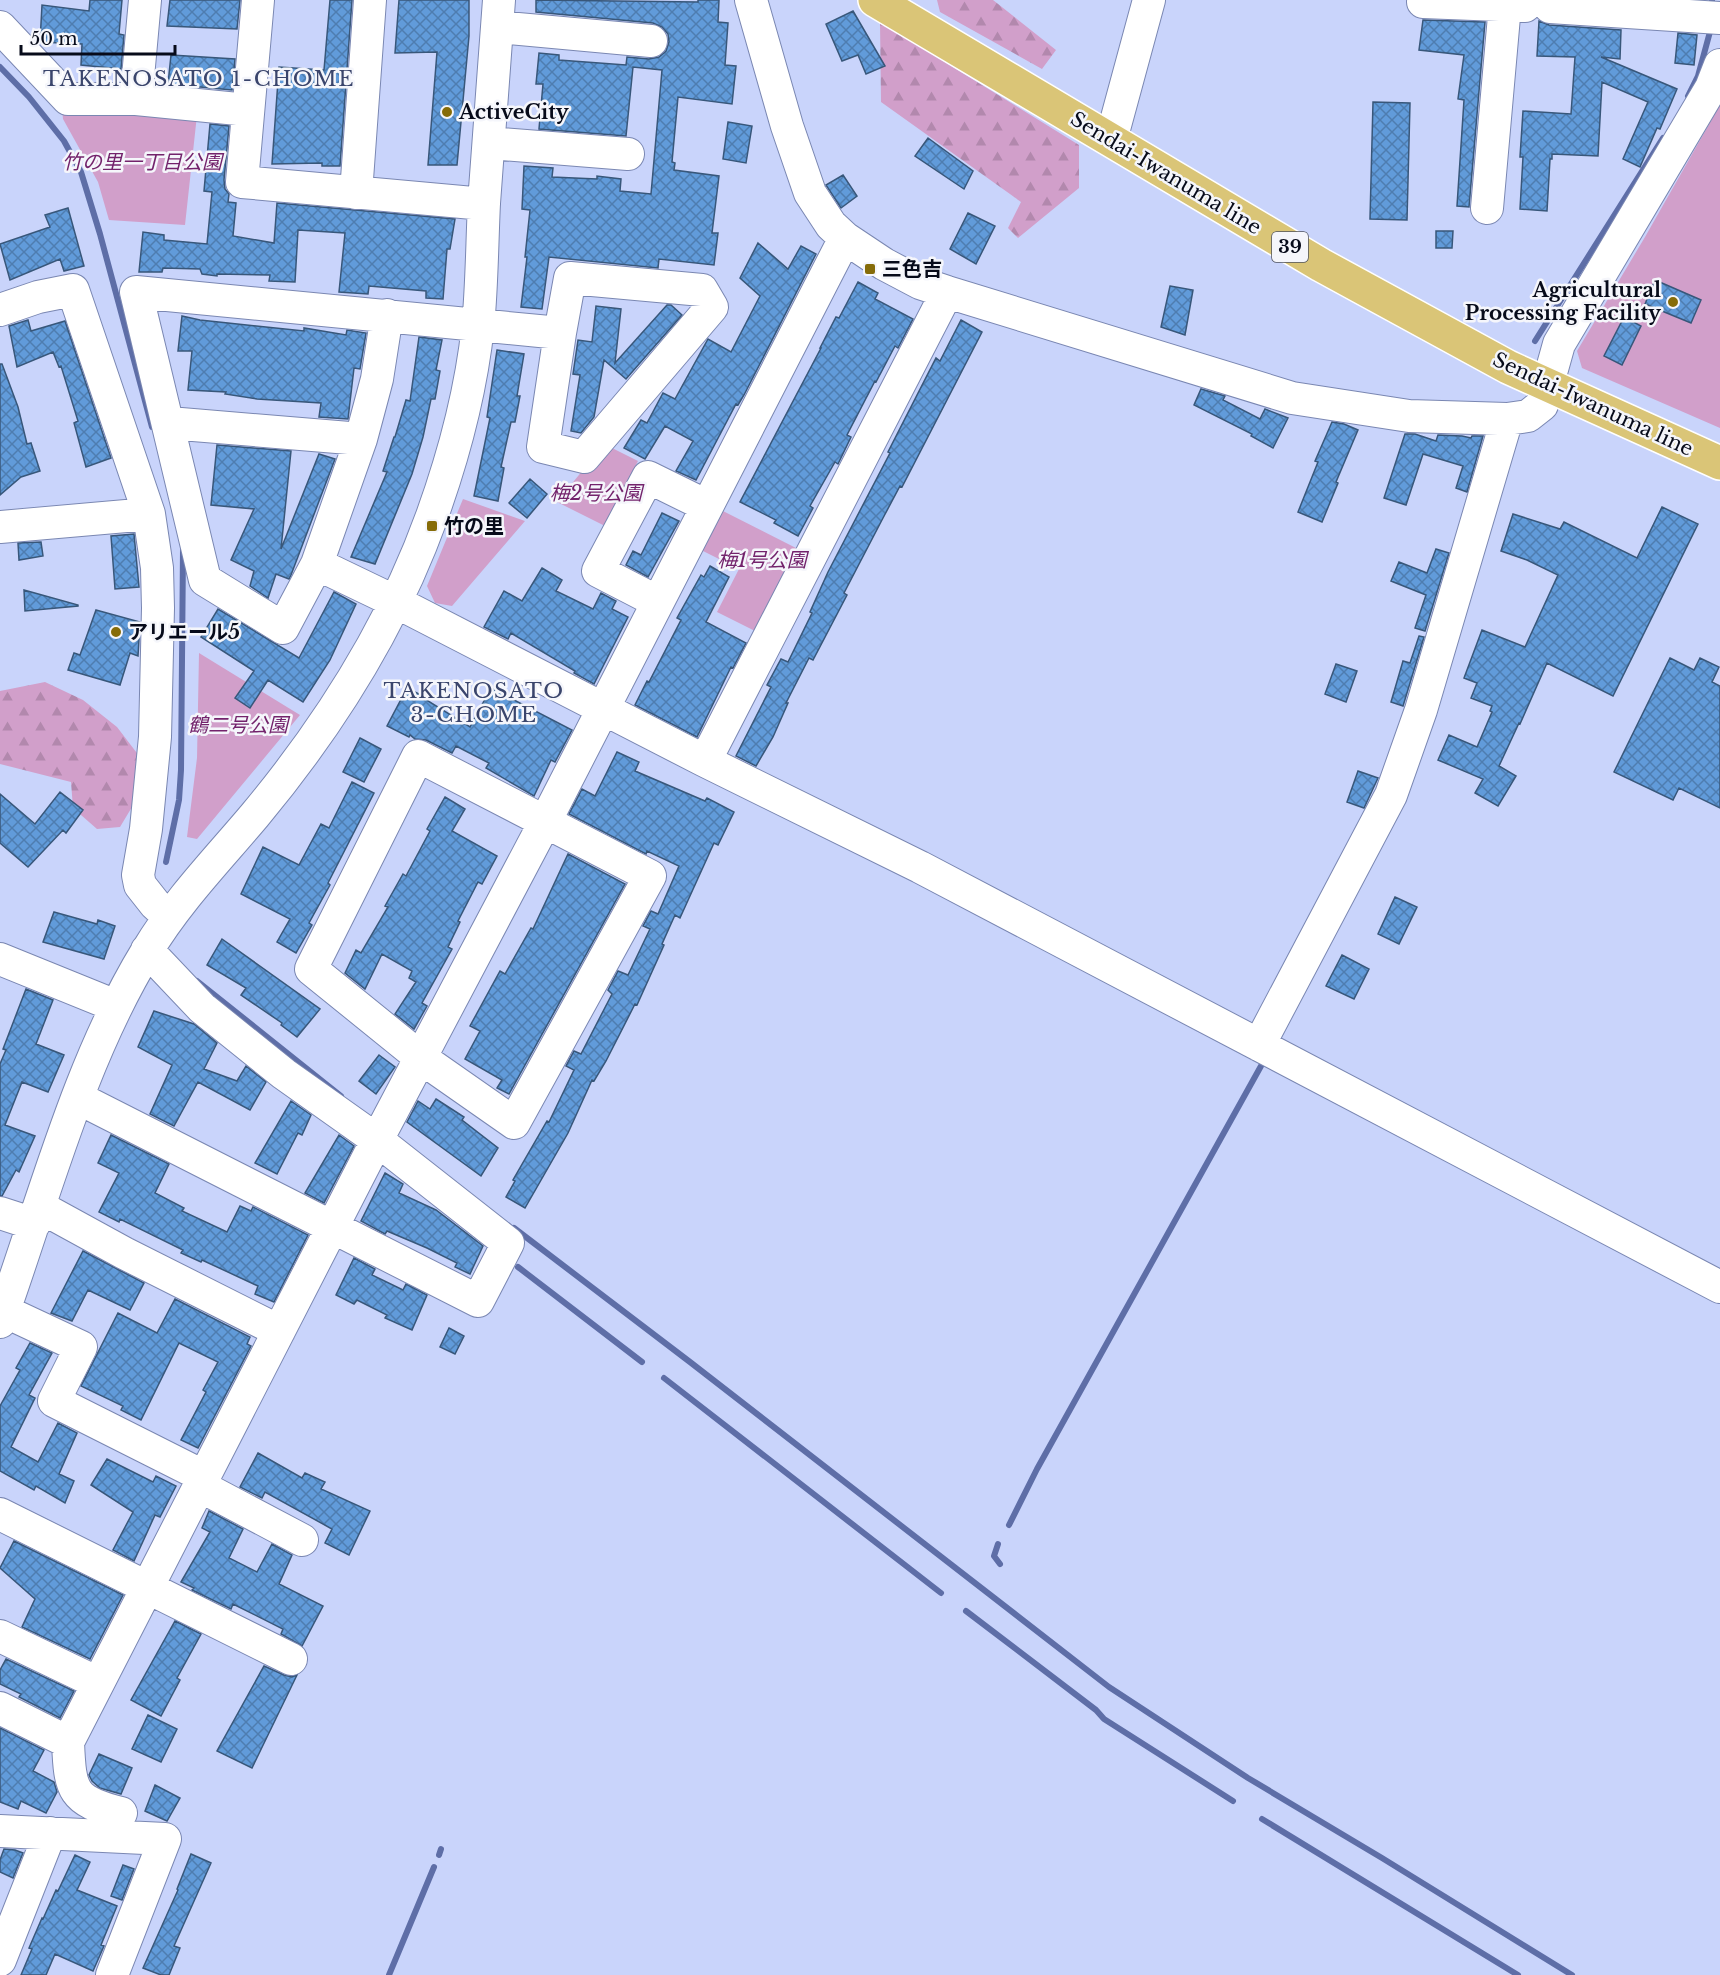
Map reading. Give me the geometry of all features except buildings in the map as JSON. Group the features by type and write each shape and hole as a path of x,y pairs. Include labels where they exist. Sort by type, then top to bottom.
{"main road":[{"name":"Sendai-Iwanuma line","path":"875,0 1321,265 1508,367 1720,463"}],"street":[{"path":"136,99 145,0"},
{"path":"258,0 242,182 484,204"},
{"path":"356,193 370,0"},
{"path":"751,0 787,126 810,193 831,225 845,238 884,264 920,283 946,292 1292,398 1409,416 1507,419 1528,416 1542,405 1558,344 1711,88 1720,65"},
{"path":"1111,140 1149,0"},
{"path":"1423,2 1505,6 1550,4 1720,18"},
{"path":"1486,208 1505,6"},
{"path":"302,1540 54,1401 81,1347 2,1316 78,1098 116,1006 147,950 169,917 255,814 345,694 396,602 431,518 460,426 478,324 498,13 651,41"},
{"path":"0,27 68,99 136,99 248,110"},
{"path":"489,143 628,154"},
{"path":"121,1813 95,1807 79,1797 70,1780 68,1742 381,1132 545,822 845,238"},
{"path":"570,278 702,290 712,307 584,457 543,447 560,333 570,278"},
{"path":"0,310 39,297 73,290 149,514 157,568 155,737 146,829 138,875 140,885 154,904 169,917"},
{"path":"387,315 376,379 361,439 317,564 283,628 205,580 136,292 387,315 560,333"},
{"path":"705,761 946,292"},
{"path":"1259,1045 1391,795 1420,710 1507,419"},
{"path":"169,423 361,439"},
{"path":"658,602 598,571 648,477 707,506"},
{"path":"0,528 149,514"},
{"path":"317,564 396,602 705,761 920,867 1720,1287"},
{"path":"418,756 650,876 514,1123 421,1058 311,969 418,756"},
{"path":"78,1098 478,1301 508,1243 381,1132 284,1074 202,1008 147,950"},
{"path":"0,960 116,1006"},
{"path":"0,1213 37,1216 124,1253 279,1331"},
{"path":"0,1514 291,1659"},
{"path":"0,1636 98,1683"},
{"path":"0,1708 68,1742"},
{"path":"2,1834 50,1833 165,1839 112,1975"},
{"path":"0,1960 50,1833"}],"green space":[{"path":"937,0 993,0 1056,50 1042,69 940,12"},
{"path":"880,22 1079,145 1079,188 1018,238 1008,228 1021,202 881,102"},
{"path":"1720,105 1720,428 1582,368 1577,351"},
{"name":"竹の里一丁目公園","path":"62,108 197,115 185,225 109,220 98,182 63,119"},
{"name":"梅2号公園","path":"604,444 638,461 605,526 557,502"},
{"path":"463,499 525,521 452,606 435,603 427,586"},
{"name":"梅1号公園","path":"719,509 796,548 755,631 717,612 739,569 699,549"},
{"name":"鶴二号公園","path":"199,653 300,715 197,839 187,837 197,758"},
{"path":"45,682 83,700 117,727 143,761 144,787 120,827 97,829 73,808 71,782 0,764 0,691"}],"waterway":[{"path":"1688,96 1698,76 1711,28"},
{"path":"0,67 29,97 64,141 81,172 152,427"},
{"path":"1535,341 1663,138"},
{"path":"166,862 179,800 181,770 183,550"},
{"path":"197,981 341,1096"},
{"path":"1009,1525 1037,1469 1261,1066"},
{"path":"514,1228 1109,1687 1248,1778 1572,1975"},
{"path":"518,1267 642,1362"},
{"path":"664,1378 941,1593"},
{"path":"998,1544 994,1556 1000,1564"},
{"path":"966,1611 1096,1710 1104,1719 1233,1801"},
{"path":"1262,1819 1518,1975"},
{"path":"439,1855 441,1849"},
{"path":"389,1975 434,1867"}],"place":[{"name":"ActiveCity","path":"447,112"},
{"name":"三色吉","path":"870,269"},
{"name":"Agricultural Processing Facility","path":"1673,302"},
{"name":"竹の里","path":"432,526"},
{"name":"アリエール5","path":"116,632"}],"district":[{"name":"TAKENOSATO 1-CHOME","path":"199,79"},
{"name":"TAKENOSATO 3-CHOME","path":"474,703"}]}
